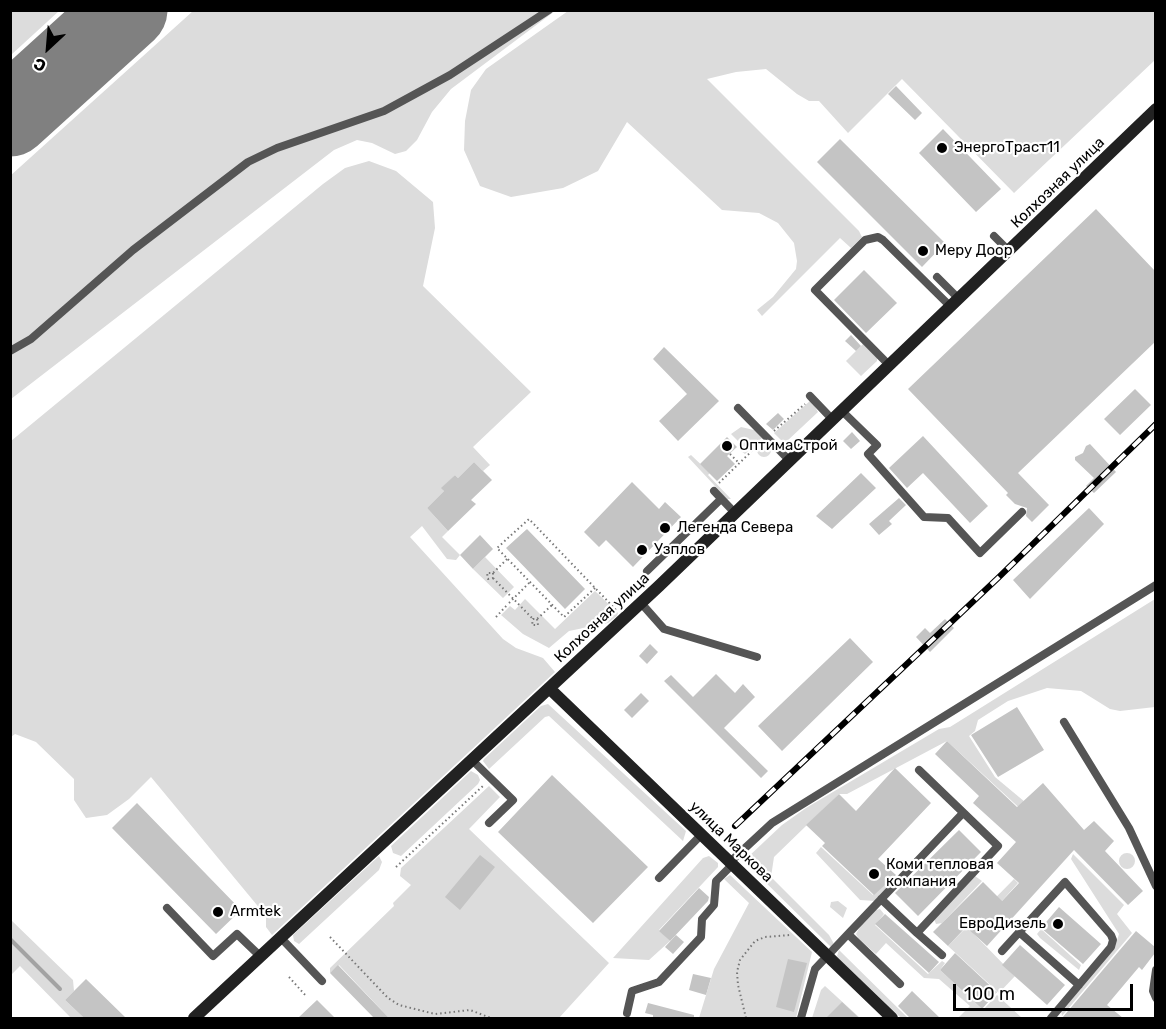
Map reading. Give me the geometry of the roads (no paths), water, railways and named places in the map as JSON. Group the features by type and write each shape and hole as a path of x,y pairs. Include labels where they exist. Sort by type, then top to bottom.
{"street":[{"name":"Колхозная улица","path":"194,1018 641,603 788,459 955,303 1155,110"},
{"name":"улица Маркова","path":"549,688 892,1018"}],"lane":[{"path":"10,351 31,339 133,250 248,162 277,148 384,111 450,75 549,10"},
{"path":"994,236 1009,251"},
{"path":"889,365 815,290 866,240 873,237 883,240 955,303"},
{"path":"937,277 955,303"},
{"path":"811,397 878,445 868,454 924,517 948,518 980,554 1022,512"},
{"path":"738,408 788,459"},
{"path":"716,488 721,499 734,512"},
{"path":"647,571 721,499"},
{"path":"627,1013 632,991 659,982 701,937 702,919 714,905 716,881 772,823 1155,585"},
{"path":"641,603 664,629 757,657"},
{"path":"1064,722 1129,828 1154,876 1155,886"},
{"path":"472,760 513,800 489,823"},
{"path":"918,933 998,846 919,770"},
{"path":"801,1018 815,969 963,813"},
{"path":"659,878 702,834"},
{"path":"1002,951 1065,882 1113,940 1111,947 1051,1018"},
{"path":"881,899 942,956"},
{"path":"167,908 213,956 237,934 261,957"},
{"path":"1019,932 1079,986"},
{"path":"848,934 900,984"},
{"path":"281,938 322,981"},
{"path":"1155,970 1153,991 1155,998"}],"waterway":[{"path":"10,939 60,989"}],"railway":[{"path":"735,826 998,578 1156,424"}],"place":[{"name":"ЭнергоТраст11","path":"942,148"},
{"name":"Меру Доор","path":"923,251"},
{"name":"ОптимаСтрой","path":"727,446"},
{"name":"Легенда Севера","path":"665,528"},
{"name":"Узплов","path":"642,550"},
{"name":"Коми тепловая компания","path":"874,874"},
{"name":"Armtek","path":"218,912"},
{"name":"ЕвроДизель","path":"1058,924"}]}
